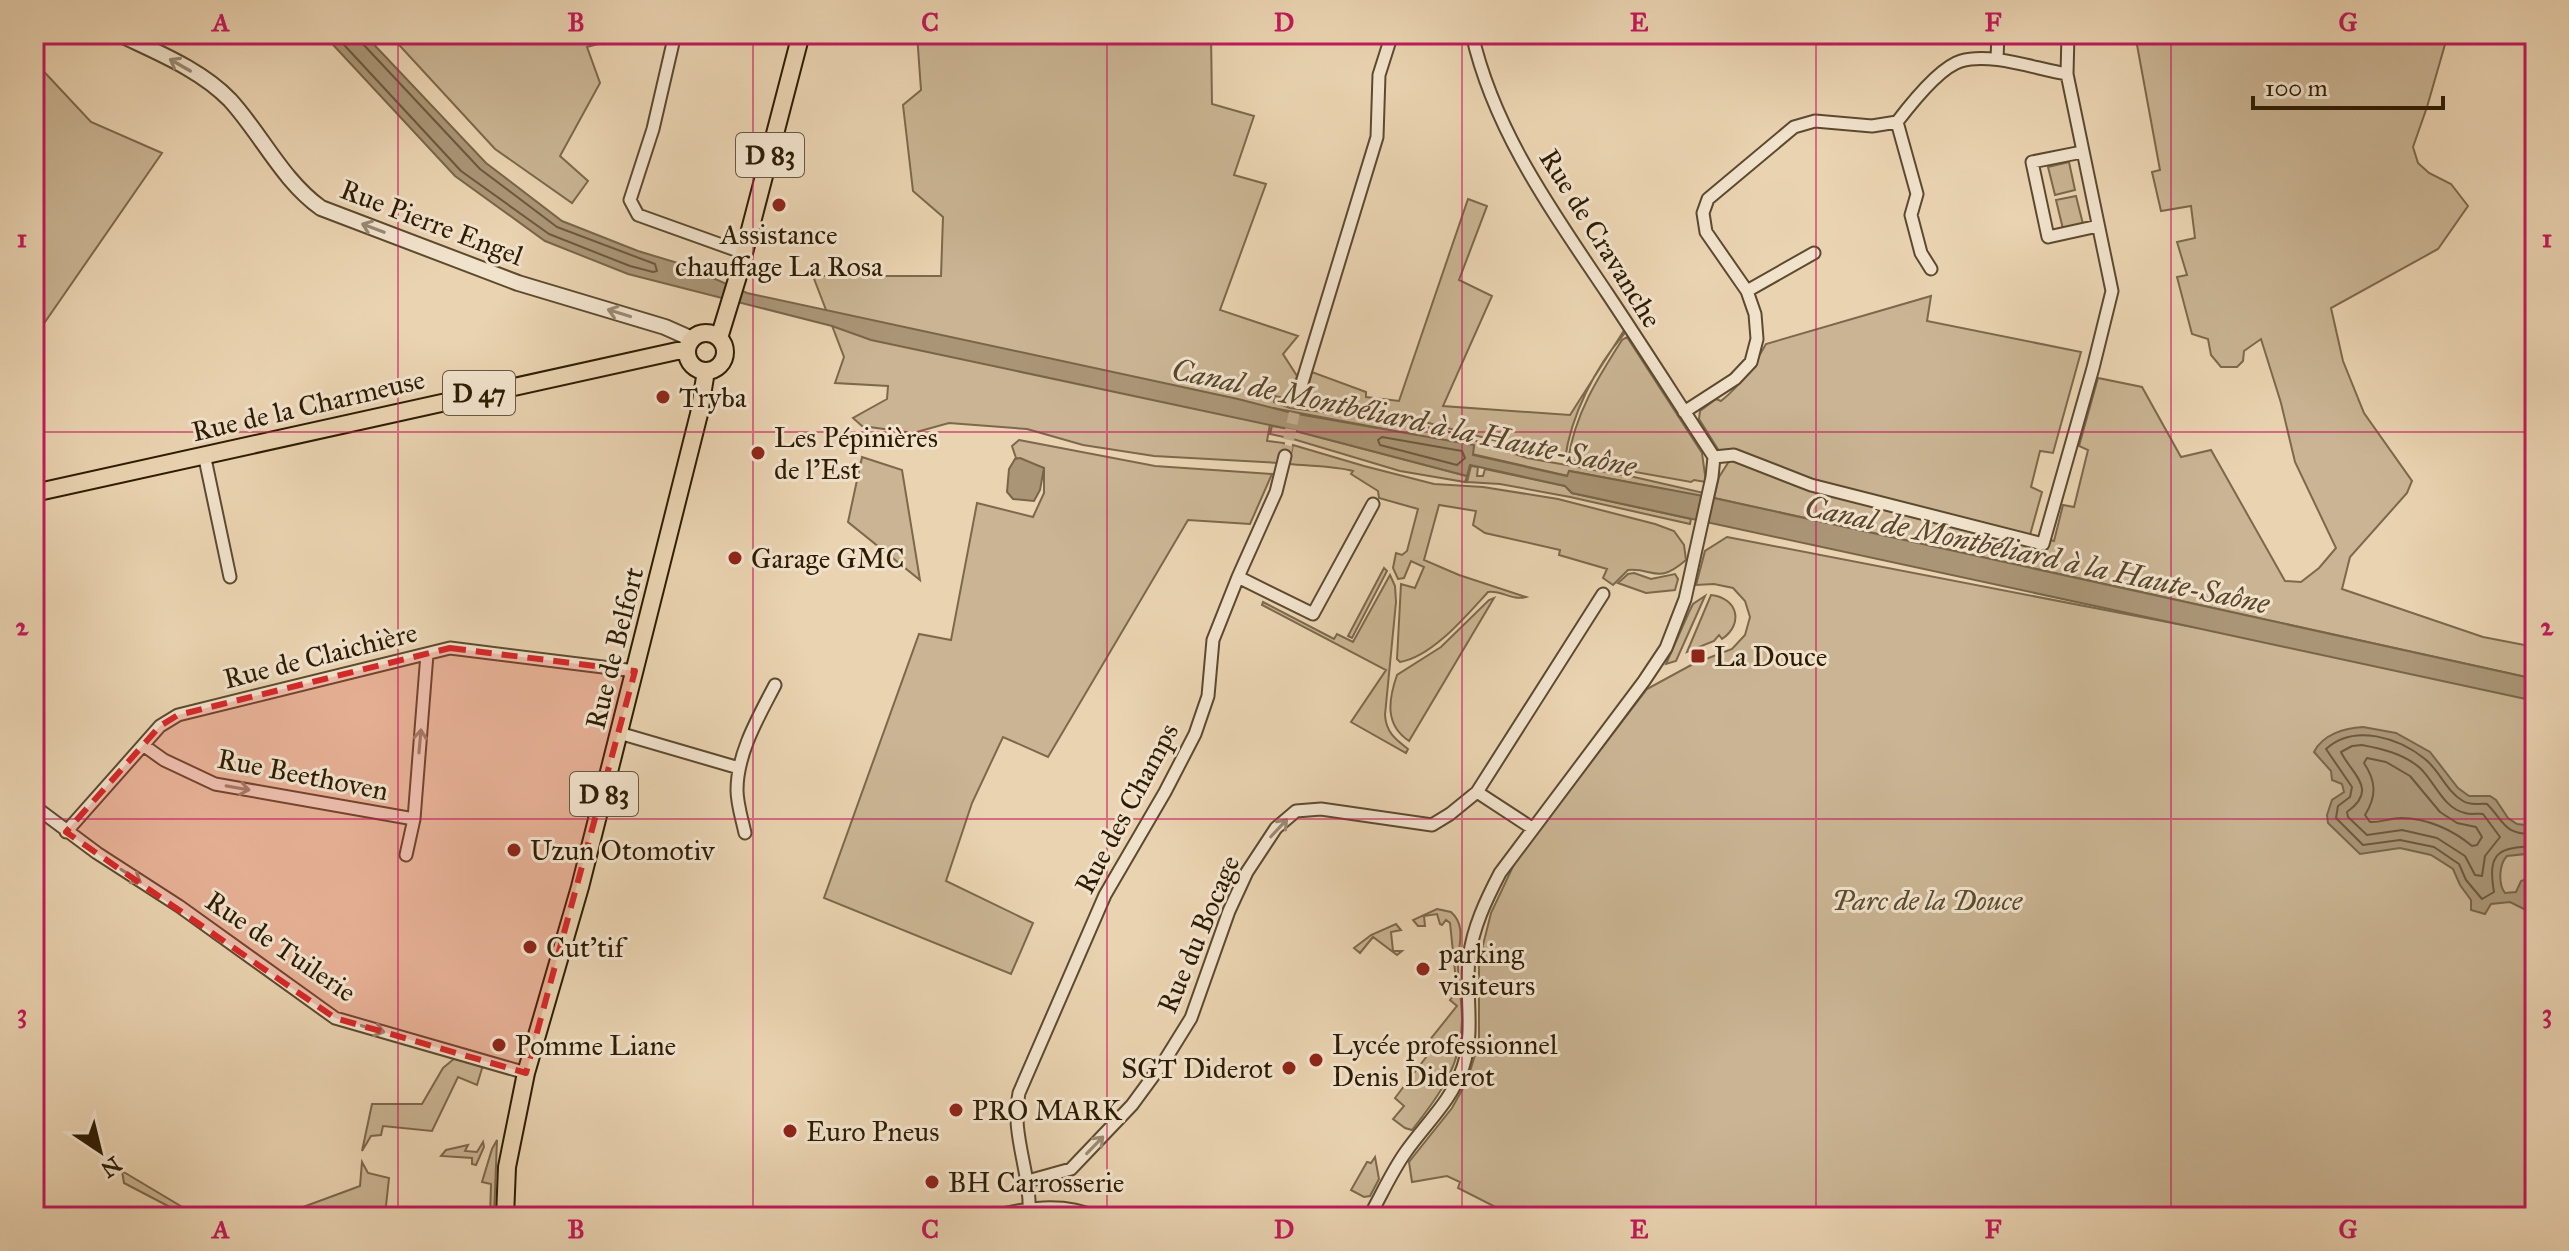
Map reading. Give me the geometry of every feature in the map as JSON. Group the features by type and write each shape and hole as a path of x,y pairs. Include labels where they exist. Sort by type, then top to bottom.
{"main road":[{"name":"D 83","path":"719,338 801,34"},
{"path":"702,333 719,338 723,343 724,356 718,366 706,371 695,367 690,345 702,333"},
{"name":"Rue de la Charmeuse","path":"34,493 677,351 690,345"},
{"name":"Rue de Belfort","path":"505,1217 507,1167 526,1073 580,887 696,424 706,371"}],"street":[{"name":"Rue Pierre Engel","path":"119,34 178,62 214,86 230,100 302,195 321,208 518,283 665,327 690,345"},
{"path":"675,34 653,129 630,200 638,215 744,253"},
{"path":"1298,396 1377,137 1379,75 1392,34"},
{"name":"Rue de Cravanche","path":"1472,34 1481,74 1504,128 1563,230 1714,457"},
{"path":"1997,59 1998,34"},
{"path":"1369,1217 1405,1153 1449,1098 1462,1069 1469,1042 1469,961 1482,907 1500,873 1666,648 1681,612 1698,545 1714,457 1734,455 1811,485 2043,544 2112,291 2067,74 2068,34"},
{"path":"1684,412 1735,379 1751,362 1757,339 1755,314 1747,291 1706,232 1703,213 1708,199 1794,127 1815,121 1872,126 1897,122 1910,104 1948,68 1961,61 1997,59 2067,74"},
{"path":"1897,122 1917,194 1911,215 1921,253 1931,269"},
{"path":"2082,152 2032,162 2048,237 2098,226"},
{"path":"1747,291 1814,253"},
{"path":"204,454 230,577"},
{"name":"Rue des Champs","path":"1030,1213 1028,1181 1015,1120 1019,1093 1105,895 1195,734 1208,696 1213,640 1276,492 1285,456"},
{"path":"1238,577 1313,614 1373,504"},
{"name":"Rue du Bocage","path":"1028,1181 1071,1169 1132,1105 1165,1060 1191,1018 1229,911 1247,872 1276,828 1296,811 1321,809 1432,825 1450,814 1477,792 1603,594"},
{"name":"Rue de Claichière","path":"66,832 160,726 178,715 450,648 635,671"},
{"path":"406,855 414,819 427,654"},
{"path":"745,833 737,792 739,768 757,719 775,685"},
{"path":"619,733 739,768"},
{"name":"Rue Beethoven","path":"143,745 164,760 215,784 414,819"},
{"path":"1477,792 1532,828"},
{"name":"Rue de Tuilerie","path":"34,806 66,832 179,906 335,1018 526,1073"},
{"path":"991,1217 1057,1209 1095,1217"}],"highlighted area":[{"path":"450,648 635,671 526,1073 335,1018 66,832 160,726 178,715"}],"green space":[{"path":"389,34 633,34 587,47 600,83 560,156 588,181 572,203 495,149"},
{"path":"917,34 1211,34 1212,104 1254,116 1234,175 1266,184 1220,310 1298,336 1283,354 1297,376 1291,400 1275,396 1274,402 1290,408 1399,421 1449,432 1527,458 1634,477 1704,493 1704,497 1570,471 1568,476 1472,454 1474,446 1273,408 1267,441 1284,443 1279,463 1154,456 1083,445 1027,429 949,423 913,433 862,426 853,418 887,399 888,386 835,383 844,357 813,276 941,276 943,217 913,191 903,105 921,90"},
{"path":"2135,34 2448,34 2413,147 2418,163 2429,173 2451,184 2468,206 2438,249 2331,308 2343,361 2364,413 2412,481 2407,493 2350,557 2342,589 2483,637 2535,647 2535,679 1714,498 1719,477 1735,452 1719,451 1699,419 1700,411 1716,399 1721,401 1735,388 1766,344 1931,296 1927,321 2081,352 2053,453 2040,451 2031,487 2042,492 2030,535 2054,541 2063,505 2074,507 2088,450 2079,446 2098,378 2142,387 2181,457 2211,450 2285,581 2301,582 2319,568 2336,548 2295,462 2261,339 2244,351 2243,361 2237,367 2221,367 2211,355 2208,339 2192,334 2177,277 2187,275 2177,242 2195,238 2191,206 2161,211 2152,172 2160,170"},
{"path":"34,61 91,122 162,153 45,322 34,316"},
{"path":"2069,162 2075,190 2055,195 2048,167"},
{"path":"2076,196 2083,224 2063,229 2056,200"},
{"path":"1468,199 1487,206 1459,280 1492,296 1443,406 1570,415 1593,378 1573,426 1565,459 1391,413 1304,403 1312,372 1366,392 1366,397 1399,401"},
{"path":"1627,337 1702,453 1706,482 1568,460 1588,397 1622,340"},
{"path":"1272,426 1467,476 1465,482 1400,471 1270,434"},
{"path":"1019,440 1155,466 1272,474 1250,524 1188,520 1048,757 1003,737 972,803 946,881 1033,923 1011,974 824,898 919,634 951,640 977,503 1033,517 1044,493 1044,468 1016,458 1012,446"},
{"path":"1293,445 1434,484 1483,487 1558,499 1655,524 1674,531 1684,545 1686,560 1662,574 1628,570 1613,585 1603,578 1607,569 1559,555 1560,550 1485,533 1473,525 1476,511 1439,505 1424,560 1526,597 1488,592 1436,644 1400,662 1397,659 1401,584 1415,588 1424,567 1411,561 1404,578 1398,579 1393,568 1396,553 1402,555 1407,551 1418,509 1379,498 1378,491 1351,474 1353,471 1289,464"},
{"path":"862,457 902,470 920,580 848,522"},
{"path":"1471,466 1478,467 1477,476 1483,476 1485,469 1565,486 1572,493 1691,519 1690,524 1570,497 1500,484 1467,482"},
{"name":"Parc de la Douce","path":"1727,537 2188,626 2535,686 2535,1217 1515,1217 1458,1188 1460,1182 1447,1176 1412,1182 1409,1162 1452,1108 1467,1081 1479,1042 1479,961 1491,913 1516,860 1647,689 1693,664 1732,649 1745,635 1750,617 1745,601 1733,588 1714,584 1696,585 1705,551"},
{"path":"1384,568 1387,571 1352,638 1348,636"},
{"path":"1634,573 1651,579 1675,574 1678,579 1675,590 1646,593 1618,583"},
{"path":"1390,575 1395,586 1396,602 1385,715 1389,731 1408,749 1406,753 1351,722 1386,670 1262,605 1263,602 1334,639 1337,634 1353,642"},
{"path":"1711,595 1720,597 1732,606 1735,612 1733,626 1722,639 1719,635 1714,641 1687,652"},
{"path":"1705,596 1676,661 1666,664 1693,604"},
{"path":"1494,598 1409,741 1401,735 1392,720 1392,694 1397,675 1441,647"},
{"path":"1437,909 1451,912 1459,923 1461,1036 1447,1079 1412,1130 1393,1119 1404,1106 1395,1098 1430,1052 1424,1047 1457,1006 1450,1000 1457,991 1450,923 1446,920 1440,924 1437,914 1424,916 1425,926 1418,926 1413,920"},
{"path":"1396,924 1401,930 1391,932 1393,951 1402,951 1397,955 1373,937 1360,953 1354,948 1371,935"},
{"path":"455,1058 483,1065 477,1085 458,1077 432,1131 383,1126 381,1135 371,1136 362,1151 372,1104 422,1104 443,1068"},
{"path":"497,1140 494,1217 490,1217 491,1184 482,1182"},
{"path":"483,1142 484,1147 476,1165 472,1164 472,1158 441,1156 446,1150 468,1145 465,1151 477,1152"},
{"path":"1375,1157 1379,1179 1370,1196 1364,1197 1351,1190 1367,1162 1371,1163"},
{"path":"362,1162 368,1173 389,1178 385,1215 403,1217 276,1217 360,1186"},
{"path":"122,1171 199,1217 189,1217 124,1183"}],"water":[{"path":"323,34 364,34 486,163 562,221 681,264 747,293 1292,413 1474,445 1473,455 1567,476 1569,471 1714,498 2535,679 2535,701 1572,493 1565,486 1470,465 1467,476 1284,428 871,340 832,326 628,274 545,241 455,176"},
{"path":"1020,458 1044,468 1040,490 1034,501 1013,499 1007,492 1009,469 1015,459"},
{"path":"2363,727 2396,733 2430,752 2458,788 2469,796 2490,796 2517,824 2535,826 2535,853 2507,856 2500,874 2505,893 2516,892 2521,881 2535,876 2535,905 2526,910 2510,902 2491,904 2485,914 2471,910 2471,900 2453,869 2431,855 2400,848 2360,854 2328,823 2332,800 2344,792 2342,784 2332,780 2331,771 2314,752 2335,733"}],"tunnel":[{"path":"1285,456 1298,396"}],"place":[{"name":"Assistance chauffage La Rosa","path":"779,205"},
{"name":"Tryba","path":"663,397"},
{"name":"Les Pépinières de l'Est","path":"758,453"},
{"name":"Garage GMC","path":"735,558"},
{"name":"La Douce","path":"1698,656"},
{"name":"Uzun Otomotiv","path":"514,850"},
{"name":"Cut'tif","path":"530,947"},
{"name":"parking visiteurs","path":"1423,969"},
{"name":"Pomme Liane","path":"499,1045"},
{"name":"Lycée professionnel Denis Diderot","path":"1316,1060"},
{"name":"SGT Diderot","path":"1289,1068"},
{"name":"PRO MARK","path":"956,1110"},
{"name":"Euro Pneus","path":"790,1131"},
{"name":"BH Carrosserie","path":"932,1182"}],"water label":[{"name":"Canal de Montbéliard à la Haute-Saône","path":"1404,418"},
{"name":"Canal de Montbéliard à la Haute-Saône","path":"2037,555"}]}
